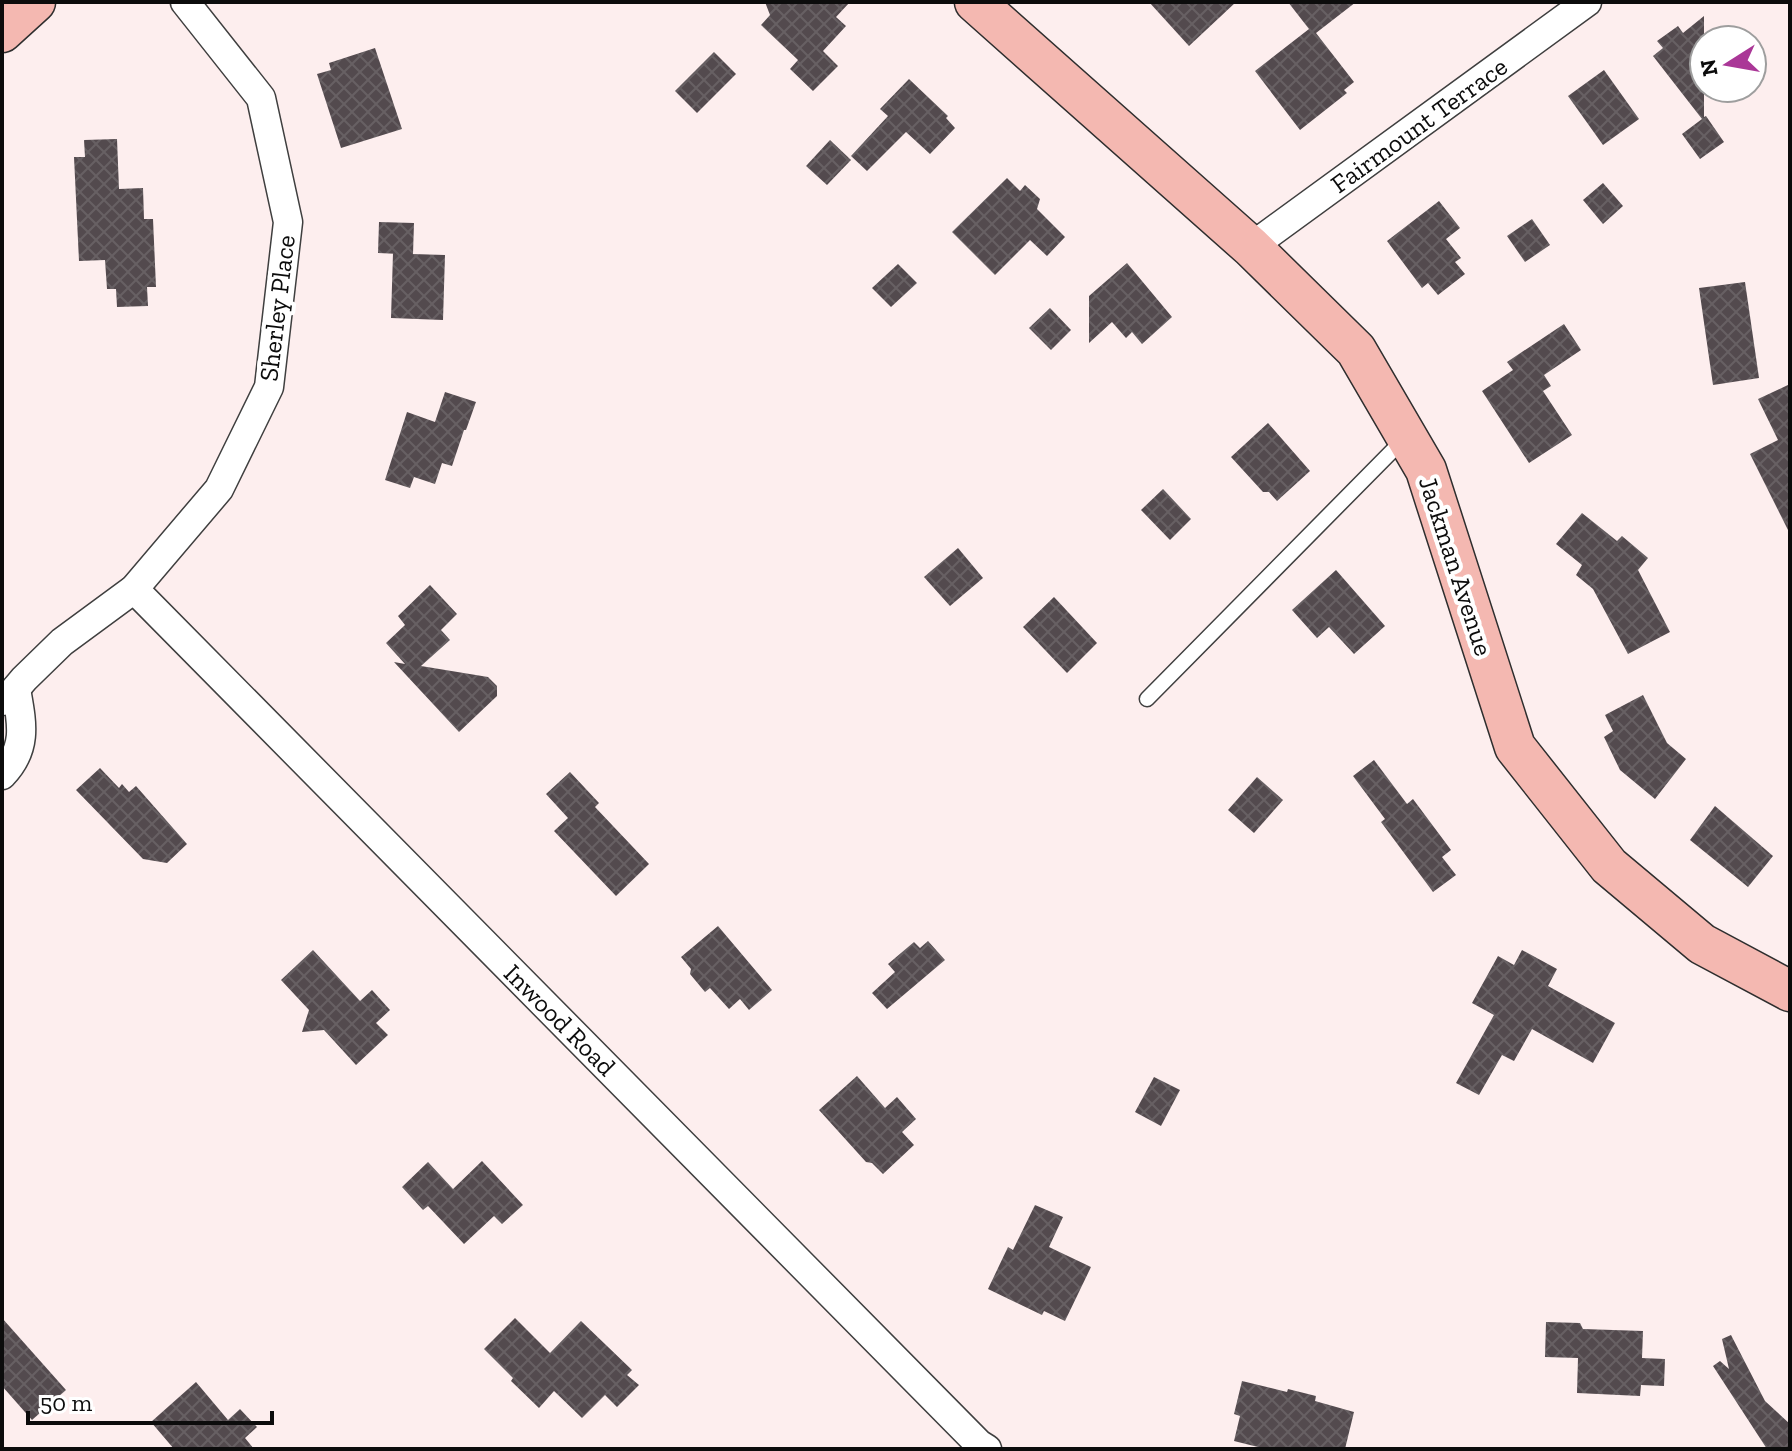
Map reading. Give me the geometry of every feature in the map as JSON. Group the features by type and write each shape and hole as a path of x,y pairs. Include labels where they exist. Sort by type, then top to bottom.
{"street":[{"path":"2,32 35,2"},
{"name":"Sherley Place","path":"2,775 12,765 22,739 21,721 9,695 62,642 134,589 219,489 269,387 288,222 261,98 185,2"},
{"name":"Jackman Avenue","path":"975,2 1251,247 1356,350 1426,470 1515,747 1609,866 1702,944 1790,991"},
{"name":"Fairmount Terrace","path":"1251,247 1587,2"},
{"name":"Inwood Road","path":"134,589 967,1433 987,1449"}],"lane":[{"path":"1147,699 1406,437"}],"building":[{"path":"765,2 850,2 836,17 846,26 823,51 838,66 813,91 790,69 798,60 761,25 770,15"},
{"path":"1149,2 1236,2 1189,46"},
{"path":"1288,2 1356,2 1316,33 1354,82 1344,90 1347,93 1300,130 1255,71 1309,29"},
{"path":"1678,26 1683,33 1688,29 1688,101 1653,56 1663,48 1657,41"},
{"path":"375,48 402,129 341,148 317,74 331,70 329,63"},
{"path":"714,52 736,74 697,113 675,91"},
{"path":"1604,70 1639,119 1603,145 1568,96"},
{"path":"909,79 948,116 946,118 955,128 930,154 906,132 867,171 851,156 888,116 880,109"},
{"path":"1690,104 1704,104 1704,117 1724,142 1700,159 1682,134 1702,119"},
{"path":"117,139 119,189 143,188 144,219 153,219 156,287 147,287 148,306 117,307 116,289 107,289 105,260 79,261 74,157 85,157 84,140"},
{"path":"830,140 851,160 827,185 806,166"},
{"path":"1007,178 1020,191 1025,185 1040,199 1037,209 1065,237 1047,256 1030,240 995,275 952,232"},
{"path":"1603,183 1623,206 1603,224 1583,200"},
{"path":"1439,201 1460,228 1446,239 1461,258 1455,262 1465,274 1438,295 1428,283 1422,288 1387,241"},
{"path":"1532,219 1550,245 1525,262 1507,236"},
{"path":"379,222 414,223 413,254 445,255 443,320 391,318 393,254 378,253"},
{"path":"1127,263 1172,317 1142,344 1132,332 1126,338 1112,322 1089,343 1089,296"},
{"path":"898,264 917,283 891,307 872,288"},
{"path":"1745,282 1759,378 1713,385 1699,288"},
{"path":"1050,308 1071,330 1051,350 1029,328"},
{"path":"1564,324 1581,350 1544,375 1551,386 1543,391 1572,435 1529,463 1482,391 1513,370 1507,362"},
{"path":"1790,384 1790,534 1750,454 1778,440 1758,399"},
{"path":"445,392 476,402 452,466 442,463 435,484 414,477 410,488 385,480 407,412 435,422"},
{"path":"1268,423 1310,471 1277,501 1269,492 1263,492 1231,457"},
{"path":"1163,489 1191,519 1170,540 1141,510"},
{"path":"1582,513 1617,541 1622,536 1648,558 1638,570 1670,632 1628,654 1593,589 1576,575 1582,565 1556,544"},
{"path":"958,548 983,578 950,606 924,577"},
{"path":"1336,570 1385,626 1354,654 1329,627 1317,638 1292,610"},
{"path":"430,585 457,614 441,630 450,640 421,666 488,677 497,686 497,696 459,732 394,662 405,664 386,643 405,625 398,616"},
{"path":"1054,597 1097,643 1067,673 1023,627"},
{"path":"1643,695 1667,743 1686,759 1655,799 1620,770 1604,737 1613,731 1605,715"},
{"path":"1374,760 1407,804 1413,799 1451,850 1442,857 1456,875 1433,892 1381,822 1385,819 1353,776"},
{"path":"100,768 119,788 122,784 129,792 136,786 187,844 167,863 143,859 76,790"},
{"path":"570,772 599,803 595,807 649,864 616,896 554,831 568,818 546,794"},
{"path":"1257,777 1283,800 1254,833 1228,810"},
{"path":"1715,806 1773,856 1748,887 1690,840"},
{"path":"718,926 772,990 749,1010 740,999 729,1009 710,988 705,992 681,957"},
{"path":"928,941 945,960 887,1009 872,993 895,972 888,964 914,942 920,948"},
{"path":"313,950 360,1001 372,990 390,1010 376,1023 388,1035 356,1065 324,1030 302,1032 309,1010 281,980"},
{"path":"1522,950 1557,969 1548,986 1615,1023 1593,1063 1532,1029 1514,1061 1502,1055 1479,1095 1456,1083 1494,1015 1472,1003 1498,956 1514,965"},
{"path":"857,1076 885,1108 897,1097 916,1119 902,1132 914,1145 883,1174 872,1163 866,1162 819,1110"},
{"path":"1154,1077 1180,1090 1161,1126 1135,1112"},
{"path":"482,1161 523,1205 502,1224 494,1216 464,1244 428,1206 423,1210 402,1187 428,1162 453,1189"},
{"path":"1035,1205 1063,1217 1049,1247 1091,1267 1065,1321 1044,1311 1042,1315 988,1289 1008,1247 1013,1250"},
{"path":"2,1318 66,1390 32,1420 2,1386"},
{"path":"515,1318 550,1353 581,1321 632,1370 627,1375 639,1385 617,1407 605,1395 582,1418 554,1391 539,1408 484,1349"},
{"path":"1546,1322 1580,1323 1583,1329 1643,1331 1642,1358 1665,1359 1664,1386 1641,1385 1640,1396 1577,1393 1578,1358 1545,1357"},
{"path":"1731,1335 1765,1401 1790,1424 1790,1449 1767,1449 1713,1366 1720,1361 1729,1369 1722,1339"},
{"path":"1242,1381 1316,1396 1315,1401 1354,1412 1345,1449 1266,1449 1234,1441 1240,1416 1234,1414"},
{"path":"196,1382 228,1420 240,1409 257,1427 245,1438 254,1449 174,1449 151,1422"}]}
